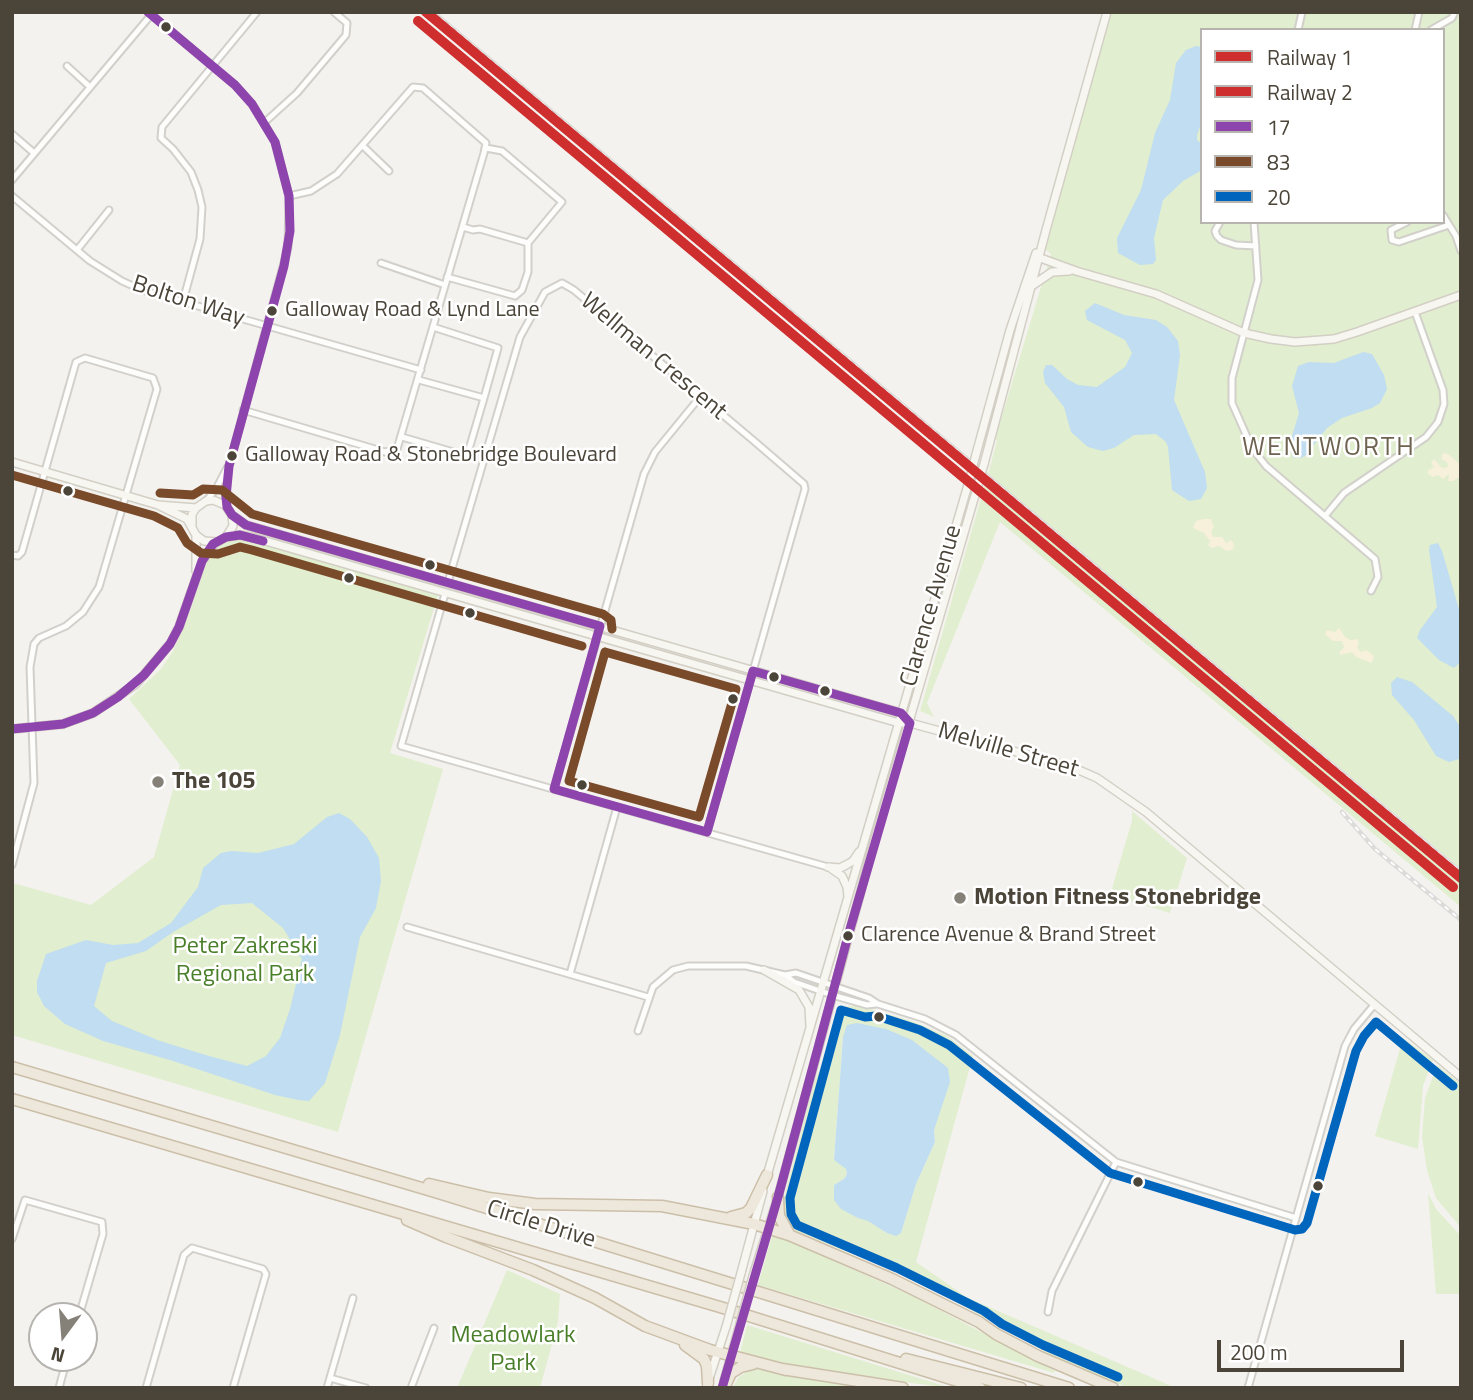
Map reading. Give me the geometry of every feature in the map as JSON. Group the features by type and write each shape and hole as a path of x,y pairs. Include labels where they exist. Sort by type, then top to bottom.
{"highway":[{"name":"Circle Drive","path":"12,1067 447,1196 1069,1388"},
{"name":"Circle Drive","path":"12,1099 861,1350 980,1388"},
{"path":"312,1157 489,1198 535,1204 662,1206 768,1228 903,1284 979,1322 1038,1356 1113,1388"},
{"path":"723,1217 737,1217 751,1208 767,1175"},
{"path":"778,1197 779,1216 789,1235"},
{"path":"385,1209 446,1237 533,1270 595,1298 645,1326 718,1352 786,1370"},
{"path":"667,1334 704,1359 707,1366 707,1385"},
{"path":"861,1350 1021,1388"},
{"path":"723,1388 731,1373 750,1364 903,1388"}],"main road":[{"name":"Clarence Avenue","path":"707,1385 970,478 1010,330 1046,230 1107,12"},
{"name":"Clarence Avenue","path":"723,1388 984,464 1033,285 1036,260"},
{"path":"1036,260 1156,294 1244,332 1295,342 1334,339 1461,295"},
{"path":"1033,285 1052,272 1080,272"},
{"path":"12,462 158,505 181,515 204,541 217,541 226,537 233,526 232,515"},
{"path":"192,527 192,514 196,508 206,501 219,502 246,525 901,713 910,723"},
{"path":"158,505 196,508"},
{"path":"195,578 196,534"},
{"name":"Melville Street","path":"226,537 255,538 898,723 910,723 1072,767 1097,778 1146,812 1461,1077"},
{"path":"12,729 63,724 93,713 136,684 170,644 186,609 195,578 206,554 217,541"},
{"path":"828,867 840,868 853,861 864,846"},
{"path":"828,867 845,880 848,901"},
{"path":"764,970 799,990 808,1007 810,1031"}],"street":[{"path":"183,301 200,239 202,207 191,172 161,138 162,127 257,12"},
{"path":"265,122 297,93 346,35 347,23 334,12"},
{"path":"1434,28 1452,18 1455,12"},
{"path":"12,180 150,13 235,85 265,122 280,157 289,196 288,248 229,466 225,492 227,507"},
{"path":"67,66 90,87"},
{"path":"243,410 390,453 397,450 486,148 482,138 418,86 408,91 363,146 328,182 311,191 289,196"},
{"path":"12,134 34,153"},
{"path":"363,146 389,171"},
{"path":"447,277 515,296 522,290 527,272 528,243 562,202 502,151 486,148"},
{"name":"Bolton Way","path":"12,196 77,250 122,281 142,290 421,370"},
{"path":"77,250 109,210"},
{"path":"1445,218 1461,251"},
{"path":"1218,224 1217,236 1236,244 1256,246"},
{"path":"1254,224 1258,280 1230,388 1235,410 1252,448 1266,466 1374,558 1377,577 1371,591"},
{"path":"1403,224 1391,230 1392,240 1399,242 1449,225"},
{"path":"463,227 480,229 528,243"},
{"path":"381,263 446,285"},
{"name":"Wellman Crescent","path":"448,582 520,337 540,300 551,287 562,283 800,481 805,489 707,832"},
{"path":"1325,516 1351,488 1426,437 1438,422 1444,404 1443,390 1415,312"},
{"path":"402,437 467,456 484,398 498,348 447,334 433,327"},
{"path":"12,555 18,556 22,552 76,362 85,358 149,376 157,385 102,579 83,612 66,626 34,643 30,667 34,783 12,865"},
{"path":"419,380 484,398"},
{"path":"554,789 647,466 700,397"},
{"path":"206,501 229,466"},
{"path":"445,594 401,746 828,867"},
{"path":"570,974 617,807"},
{"path":"407,927 648,997"},
{"path":"638,1031 648,997 658,981 673,970 688,966 728,965 785,975 796,973 867,1005 878,1004 925,1019 956,1035 1116,1162 1296,1218"},
{"path":"1248,1388 1345,1046 1358,1023 1374,1005"},
{"path":"1048,1312 1052,1291 1116,1162"},
{"path":"12,1239 25,1200 102,1222 103,1234 83,1302"},
{"path":"146,1388 184,1255 192,1248 263,1269 266,1274 233,1388"},
{"path":"327,1388 353,1298"},
{"path":"411,1388 434,1328"},
{"path":"330,1378 366,1388"}],"green space":[{"path":"1111,12 1461,12 1461,869 988,474 997,441 995,439 1051,254 1046,250"},
{"path":"985,484 1461,882 1461,907 1000,522 927,703 934,717 920,711"},
{"name":"Peter Zakreski Regional Park","path":"240,535 438,595 390,753 443,769 338,1132 12,1035 13,883 91,905 154,857 180,765 129,699 161,669 173,651 188,618 210,553 223,541"},
{"path":"1132,811 1187,858 1170,913 1110,895 1132,821"},
{"path":"849,1006 859,1006 912,1021 947,1036 973,1056 916,1262 968,1298 1176,1388 1128,1388 1058,1359 955,1301 893,1270 790,1229 783,1219 782,1206 815,1080 841,1010","holes":["843,1037 934,1130 935,1142 916,1184 901,1233 887,1233 868,1220 858,1218 834,1185 847,1174 846,1169 834,1159"]},
{"path":"1403,1038 1433,1060 1423,1086 1418,1149 1375,1136"},
{"path":"1437,1065 1461,1084 1461,1228 1436,1198 1427,1170 1422,1137 1425,1098"},
{"path":"1428,1193 1436,1209 1461,1236 1461,1294 1436,1294"},
{"path":"772,1236 915,1297 1055,1371 1054,1373 758,1285"},
{"name":"Meadowlark Park","path":"507,1270 560,1294 558,1322 540,1388 457,1388"},
{"path":"747,1325 951,1388 794,1368 740,1353"},
{"path":"753,1368 867,1388 732,1388 739,1377"}],"sand":[{"path":"1443,453 1461,465 1461,476 1453,481 1448,481 1449,474 1443,479 1438,475 1433,477 1428,474 1428,470 1434,467 1431,463 1434,459 1442,468 1448,467 1447,462 1441,459"},
{"path":"1211,519 1213,537 1222,537 1226,543 1231,540 1234,544 1233,550 1227,551 1219,546 1212,548 1208,545 1210,541 1204,533 1193,528 1196,521"},
{"path":"1339,628 1346,638 1357,639 1357,648 1361,652 1366,650 1372,654 1374,658 1371,663 1356,657 1352,652 1341,655 1339,653 1344,647 1342,641 1333,641 1325,634 1327,630 1335,632"}],"water":[{"path":"1200,47 1200,127 1197,140 1200,142 1200,171 1183,181 1163,200 1154,238 1156,260 1153,264 1140,265 1118,253 1117,238 1141,190 1155,133 1170,100 1176,63 1186,50"},
{"path":"1095,303 1124,315 1156,320 1167,327 1178,341 1180,355 1174,400 1205,472 1207,488 1201,499 1189,501 1172,490 1168,447 1156,434 1134,435 1114,448 1103,451 1088,447 1071,432 1064,407 1045,383 1043,372 1046,365 1052,365 1078,385 1097,387 1125,367 1132,353 1125,340 1087,320 1085,311"},
{"path":"1363,352 1372,354 1384,375 1387,389 1380,403 1342,418 1327,428 1306,455 1293,458 1289,446 1299,413 1292,386 1298,366 1309,362 1334,363"},
{"path":"1438,543 1461,616 1461,656 1460,662 1454,668 1439,660 1417,638 1437,607 1429,550 1430,545"},
{"path":"1397,677 1412,682 1453,716 1461,728 1459,759 1449,762 1436,756 1414,720 1392,695 1391,683"},
{"path":"339,813 350,819 367,837 379,858 381,881 376,908 360,937 340,1035 325,1083 309,1101 275,1095 103,1041 65,1024 44,1006 37,992 37,981 46,954 86,940 113,945 138,943 171,923 198,887 203,868 221,853 258,853 294,844 327,817","holes":["252,903 283,928 302,959 290,1009 280,1038 266,1056 247,1066 160,1041 112,1021 94,1006 106,963 146,951 221,905"]},
{"path":"857,1023 886,1029 912,1040 948,1068 950,1082 934,1130 935,1142 916,1184 901,1233 896,1236 841,1209 834,1200 834,1185 847,1174 846,1169 834,1160 843,1037 847,1025"}],"railway":[{"path":"433,12 1461,872"},
{"path":"1342,812 1375,849 1461,920"}],"rail line":[{"name":"1","path":"426,12 1461,878"},
{"name":"2","path":"418,21 1453,887"}],"transit line":[{"name":"17","path":"148,12 235,85 252,104 275,142 289,196 290,231 284,266 229,466 226,497 227,507 232,515 246,525 600,626 554,789 707,832 753,671 901,713 910,723 722,1388"},
{"name":"83","path":"12,475 154,516 178,528 187,543 201,553 218,554 240,547 582,646"},
{"name":"83","path":"160,493 193,495 203,489 222,490 252,514 603,614 611,620 612,629"},
{"name":"17","path":"12,729 63,724 93,713 118,697 144,675 170,644 179,627 202,561 213,544 226,537 240,535 263,541"},
{"name":"83","path":"605,652 736,689 699,817 569,781 605,652"},
{"name":"20","path":"1118,1377 1043,1345 1002,1324 984,1311 897,1268 797,1225 791,1214 790,1198 841,1010 865,1017 877,1016 920,1030 949,1045 1110,1173 1295,1230 1302,1229 1307,1223 1356,1051 1376,1022 1453,1086"}],"place":[{"name":"Galloway Road & Lynd Lane","path":"272,311"},
{"name":"Galloway Road & Stonebridge Boulevard","path":"232,456"},
{"name":"The 105","path":"158,782"},
{"name":"Motion Fitness Stonebridge","path":"960,898"},
{"name":"Clarence Avenue & Brand Street","path":"848,936"}],"district":[{"name":"WENTWORTH","path":"1329,449"}]}
